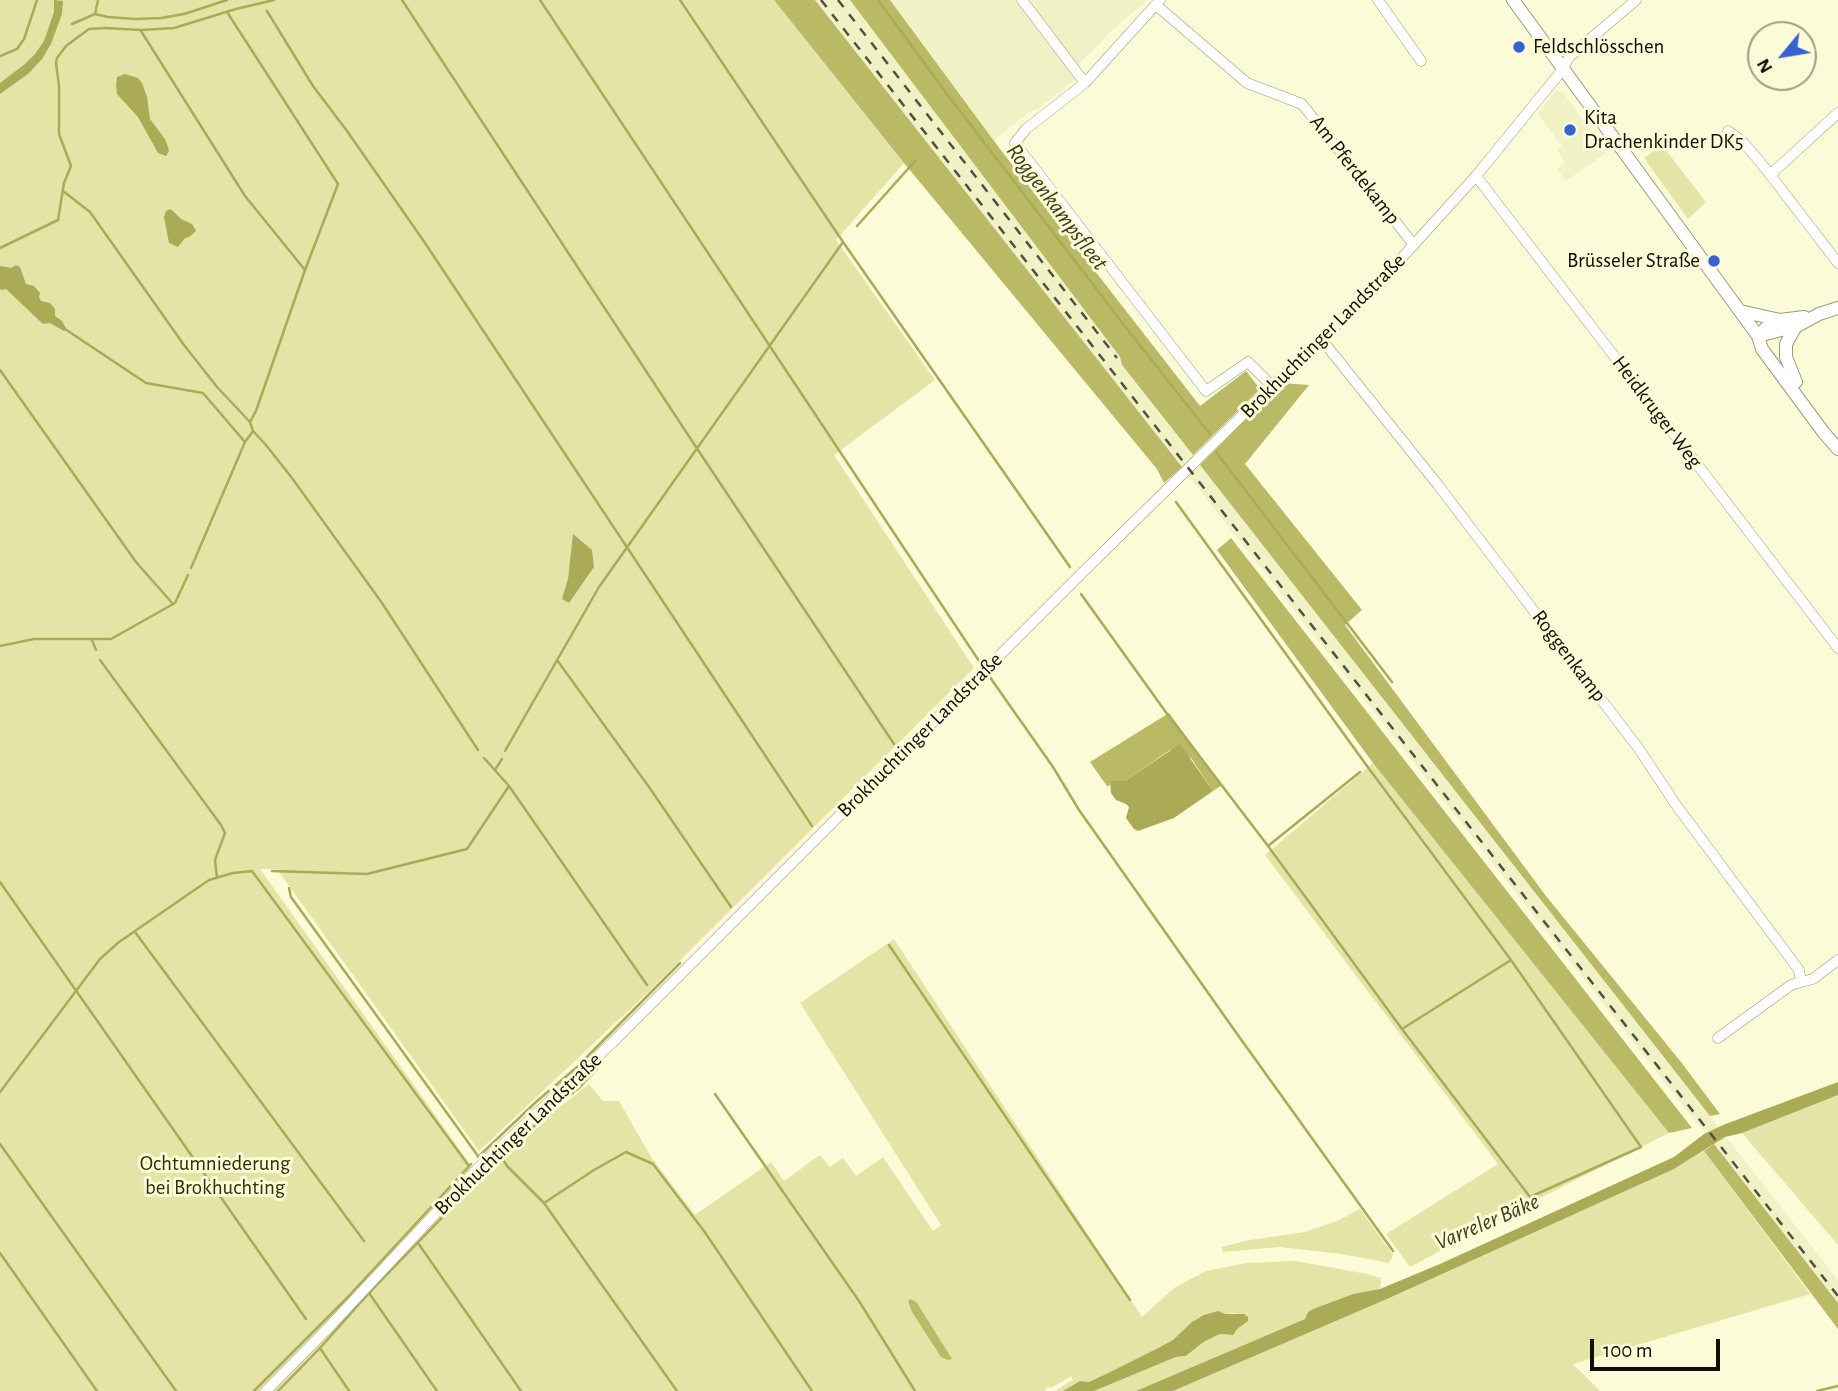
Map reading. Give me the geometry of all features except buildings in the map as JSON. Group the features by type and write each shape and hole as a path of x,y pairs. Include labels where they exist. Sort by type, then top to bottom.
{"main road":[{"path":"1513,0 1758,336 1767,343 1796,382"},
{"path":"1758,336 1769,325 1780,320 1838,308"},
{"path":"1740,311 1780,320"},
{"path":"1758,336 1797,326 1819,314"},
{"path":"1797,326 1786,344 1786,357 1796,382 1834,444"},
{"path":"1758,336 1762,349 1834,444"}],"street":[{"path":"1022,0 1086,83"},
{"path":"1378,0 1421,61"},
{"name":"Brokhuchtinger Landstraße","path":"266,1391 479,1167 620,1036 984,670 1369,294 1476,176 1563,69 1569,57 1636,0"},
{"path":"1158,3 1086,83 1026,128 1014,143 1206,391 1248,362 1272,386"},
{"name":"Am Pferdekamp","path":"1158,3 1247,83 1302,104 1414,245"},
{"path":"1771,174 1838,113"},
{"path":"1728,131 1742,141 1771,174 1838,263"},
{"name":"Heidkruger Weg","path":"1476,176 1838,648"},
{"name":"Roggenkamp","path":"1322,340 1438,485 1639,749 1676,805 1799,970 1801,982"},
{"path":"1718,1038 1791,985 1813,979 1838,961"}],"shaded area":[{"path":"54,0 63,1 62,14 51,44 28,74 0,94 0,83 25,64 44,41 54,12"},
{"path":"774,0 815,0 1182,467 1164,483 1157,469 904,163"},
{"path":"815,0 850,0 1120,357 1122,365 1838,1280 1838,1303"},
{"path":"850,0 890,0 1000,149 1200,406 1246,371 1260,389 1193,455 1122,365 1120,357"},
{"path":"890,0 1148,0 1113,29 1080,63 1077,78 994,140"},
{"path":"125,74 138,78 142,83 150,119 168,147 166,156 158,153 138,117 117,94 117,77"},
{"name":"Kita Drachenkinder DK5","path":"1556,90 1563,92 1606,153 1566,181 1557,169 1565,162 1557,150 1562,146 1538,114"},
{"path":"170,209 192,224 196,231 178,247 169,243 164,217"},
{"path":"16,265 20,267 26,284 34,286 40,293 41,301 50,303 55,309 55,316 67,330 50,323 43,324 6,289 0,289 0,266 11,268"},
{"path":"1282,383 1309,385 1245,464 1362,610 1345,625 1546,896 1720,1114 1710,1116 1200,465"},
{"path":"573,534 592,550 594,567 569,603 562,599 568,579"},
{"path":"1231,538 1692,1128 1669,1133 1373,763 1217,550"},
{"path":"1169,713 1222,785 1213,791 1191,758 1170,750 1125,781 1111,781 1107,786 1090,762"},
{"path":"1180,744 1213,791 1174,818 1138,831 1134,829 1126,818 1129,807 1116,800 1111,793 1110,781 1125,781"},
{"path":"1838,1082 1838,1095 1742,1133 1725,1137 1674,1169 1387,1299 1173,1391 1136,1391 1305,1319 1313,1309 1353,1294 1380,1289 1440,1264 1674,1157 1704,1134 1723,1125"},
{"path":"1714,1144 1838,1303 1838,1329 1704,1151"},
{"path":"911,1299 917,1303 952,1359 941,1357 912,1312 908,1301"},
{"path":"1218,1311 1225,1314 1244,1314 1248,1321 1233,1335 1220,1334 1205,1341 1186,1356 1176,1357 1094,1391 1063,1391 1080,1381 1089,1382 1158,1348 1173,1340 1192,1322"}],"green space":[{"name":"Ochtumniederung bei Brokhuchting","path":"0,0 774,0 904,163 836,240 935,380 834,455 974,668 645,995 479,1151 277,869 260,869 482,1181 556,1110 589,1084 603,1101 619,1101 651,1157 695,1215 771,1162 784,1181 820,1155 830,1167 843,1158 856,1176 883,1157 933,1231 941,1225 800,1003 894,939 1142,1317 1174,1288 1206,1271 1246,1263 1296,1261 1367,1274 1381,1278 1380,1289 1353,1294 1313,1309 1305,1319 1136,1391 1094,1391 1176,1357 1187,1356 1205,1341 1220,1334 1227,1335 1236,1313 1225,1314 1183,1332 1173,1340 1106,1374 1089,1382 1080,1381 1063,1391 1056,1391 1073,1380 1071,1376 1044,1391 0,1391"},
{"path":"1662,145 1706,202 1688,219 1644,158"},
{"path":"1373,763 1669,1133 1410,1267 1386,1234 1498,1164 1265,855"},
{"path":"1838,1095 1838,1245 1742,1133"},
{"path":"1704,1151 1810,1294 1573,1364 1600,1391 1173,1391 1387,1299 1674,1169"},
{"path":"1360,1209 1393,1255 1389,1263 1280,1247 1223,1252 1222,1247 1250,1240 1305,1232 1337,1221"}],"waterway":[{"path":"0,56 17,49 24,39 37,0"},
{"path":"95,14 98,0"},
{"path":"72,24 95,14 135,19 161,18 184,14 227,0"},
{"path":"0,248 58,220 64,183 71,166 59,134 56,63 66,46 89,29 174,28 274,0"},
{"path":"402,0 894,744"},
{"path":"540,0 983,667"},
{"path":"680,0 843,242 1070,567"},
{"name":"Roggenkampsfleet","path":"878,0 947,94 1210,434"},
{"path":"267,11 313,86 423,240 812,826"},
{"path":"227,12 338,184 250,422"},
{"path":"141,31 245,196 305,270"},
{"path":"857,226 915,161"},
{"path":"63,191 90,212 184,345 217,387 250,422 253,431 292,478 382,603 478,750"},
{"path":"505,751 599,587 843,242"},
{"path":"65,329 146,383 203,393 245,442"},
{"path":"0,370 136,562 173,604"},
{"path":"191,568 245,442 253,431"},
{"name":"Roggenkampsfleet","path":"1216,452 1392,682"},
{"name":"Varreler Bäke","path":"1081,594 1165,711 1530,1197 1641,1147 1511,960 1176,502"},
{"path":"0,646 34,639 111,639 175,603 188,575"},
{"path":"92,640 96,650"},
{"path":"100,660 221,825 225,833 215,860 217,878"},
{"path":"557,660 731,907"},
{"path":"987,673 1053,767 1079,810 1393,1251"},
{"path":"484,758 509,786 647,985"},
{"path":"495,770 502,759"},
{"path":"1268,846 1360,772"},
{"path":"272,871 367,874 467,849 509,786"},
{"path":"0,1092 100,959 119,942 209,880 252,871 469,1166"},
{"path":"0,882 306,1319"},
{"path":"289,888 291,897 478,1156"},
{"path":"135,932 364,1241"},
{"path":"889,945 1130,1300"},
{"path":"1402,1029 1511,960"},
{"path":"478,1157 576,1068 680,963"},
{"path":"502,1157 597,1069"},
{"path":"715,1094 859,1301 915,1391"},
{"path":"0,1144 176,1391"},
{"path":"544,1203 626,1152 653,1164 704,1231 812,1391"},
{"path":"502,1158 544,1203 677,1391"},
{"path":"254,1391 346,1299 471,1164"},
{"path":"278,1391 493,1165"},
{"path":"418,1243 521,1391"},
{"path":"0,1253 97,1391"},
{"path":"369,1293 437,1391"},
{"path":"320,1348 349,1391"},
{"path":"1817,1391 1838,1386"}],"railway":[{"path":"821,0 1838,1296"},
{"path":"838,0 1117,358"}],"place":[{"name":"Feldschlösschen","path":"1519,47"},
{"name":"Kita Drachenkinder DK5","path":"1570,130"},
{"name":"Brüsseler Straße","path":"1714,261"}]}
